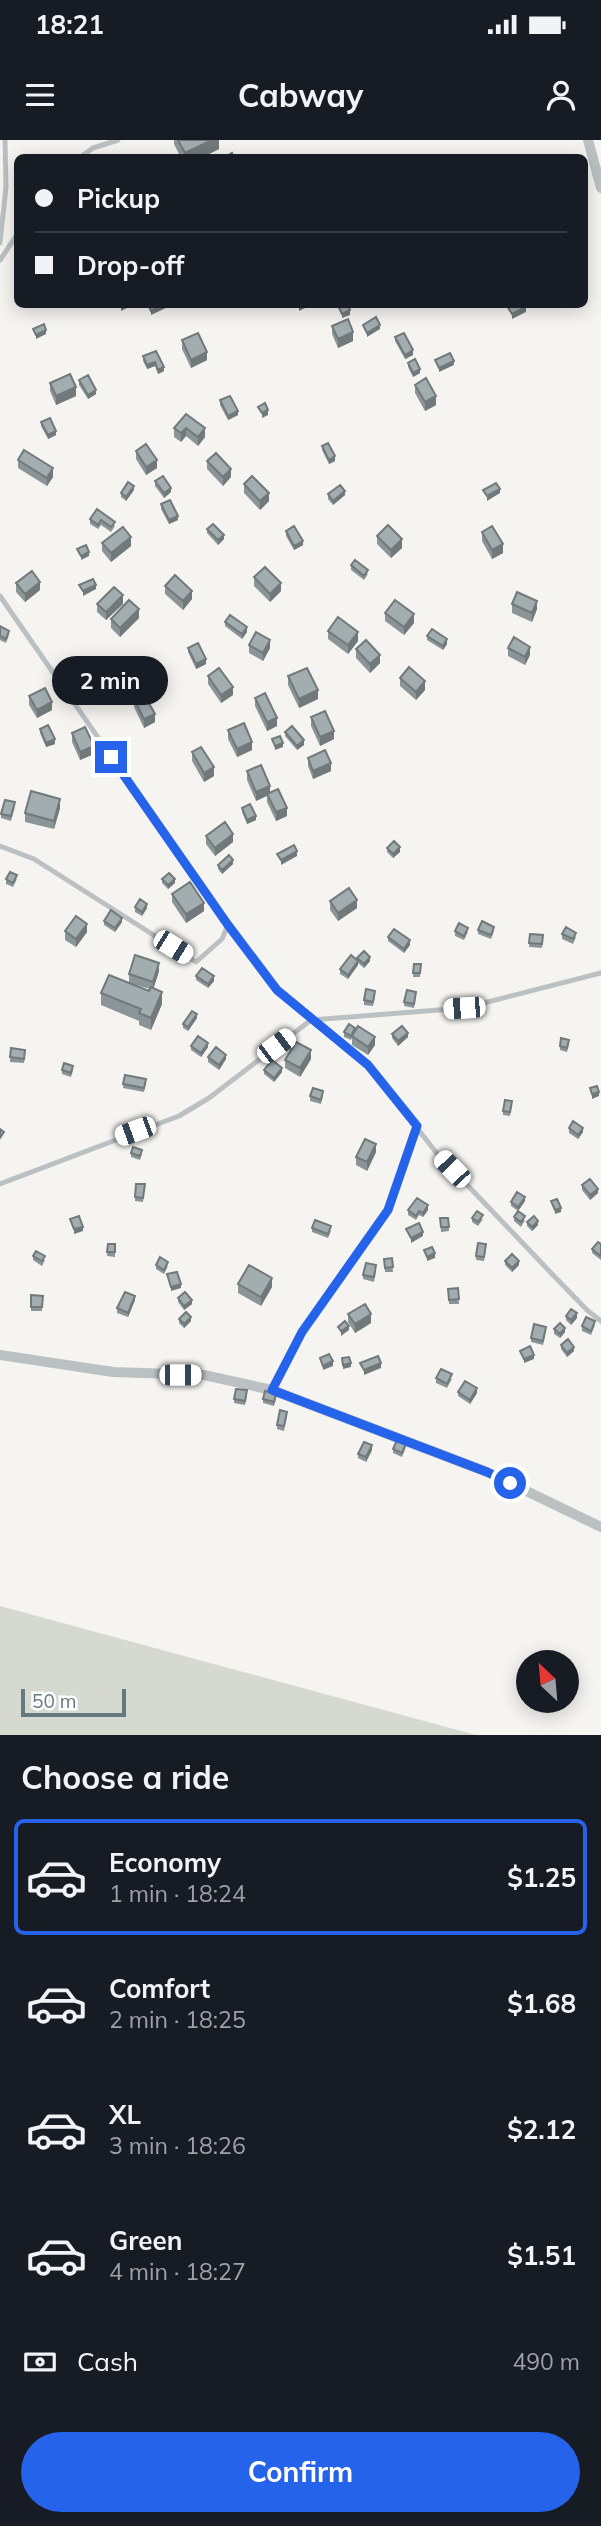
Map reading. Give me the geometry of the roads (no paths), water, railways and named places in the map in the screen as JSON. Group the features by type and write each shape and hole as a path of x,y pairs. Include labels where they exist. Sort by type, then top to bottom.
{"street":[{"path":"588,140 601,188"},
{"path":"0,1355 113,1372 204,1375 272,1390 487,1472 601,1527"}],"lane":[{"path":"0,243 6,187 5,140"},
{"path":"85,154 93,148 118,140"},
{"path":"0,260 14,239"},
{"path":"0,596 228,925 277,990 368,1065 435,1152 561,1284 601,1321"},
{"path":"0,846 34,859 196,962 222,939 228,925"},
{"path":"0,1184 179,1116 209,1098 311,1020 464,1008 601,972"},
{"path":"272,1390 302,1332 388,1210 417,1126"}]}
